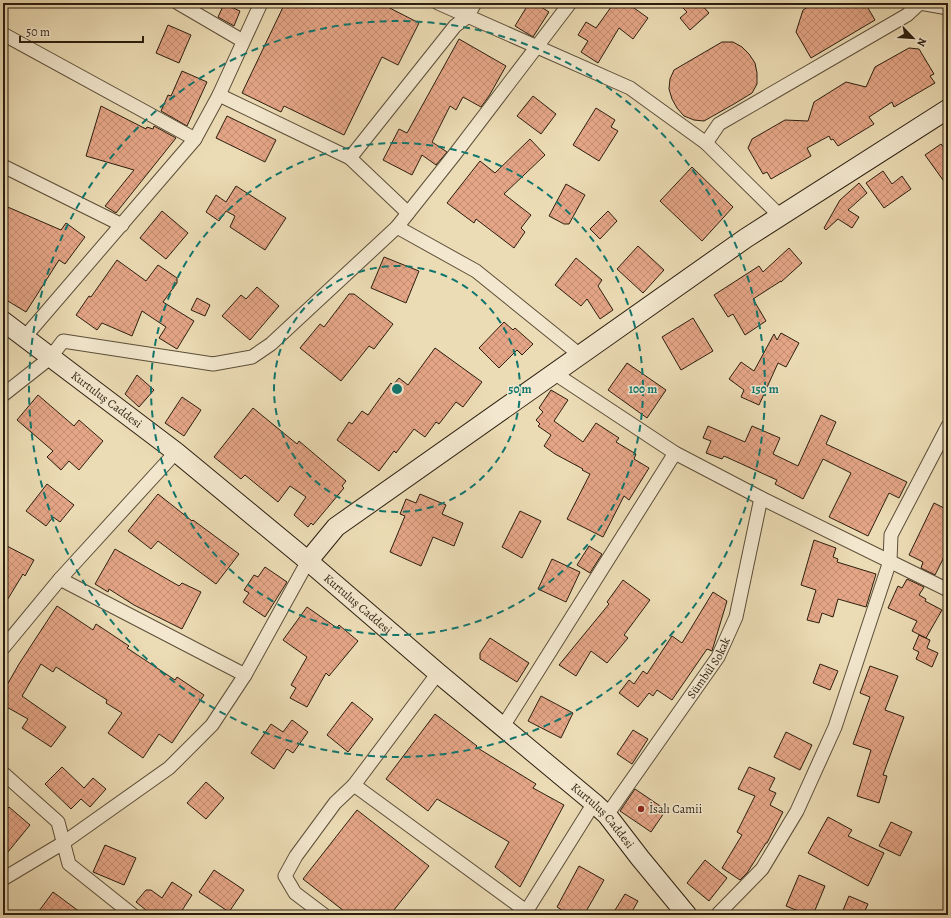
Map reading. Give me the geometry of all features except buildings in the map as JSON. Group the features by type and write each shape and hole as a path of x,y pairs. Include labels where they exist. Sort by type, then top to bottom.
{"main road":[{"path":"308,561 336,527 554,374 580,354 746,238 948,109"},
{"name":"Kurtuluş Caddesi","path":"3,321 176,452 308,561 502,728 600,809 687,915"}],"street":[{"path":"178,3 243,40"},
{"path":"24,338 195,139 219,94 261,3"},
{"path":"438,3 630,88 706,143 780,216"},
{"path":"350,158 455,26 467,17 475,3"},
{"path":"3,396 50,358 63,341 213,364 252,357 271,344 397,227 456,154 570,3"},
{"path":"706,143 720,124 907,15 920,3 948,8"},
{"path":"3,34 195,139"},
{"path":"219,94 350,158 408,213"},
{"path":"3,166 122,225"},
{"path":"397,227 476,271 580,354"},
{"path":"554,374 674,453 761,498 890,560 948,590"},
{"path":"717,915 762,869 797,811 835,727 890,560 891,536 948,426"},
{"path":"3,648 60,579 176,452"},
{"path":"502,728 674,453"},
{"name":"Sümbül Sokak","path":"525,913 600,809 718,657 736,617 761,498"},
{"path":"3,878 63,843 169,768 212,725 245,675 308,561"},
{"path":"60,579 245,675"},
{"path":"324,915 295,892 285,876 296,856 335,803 354,785 438,673"},
{"path":"3,773 58,822 69,864 133,915"},
{"path":"354,785 525,913"}],"place":[{"name":"İsalı Camii","path":"641,809"}]}
